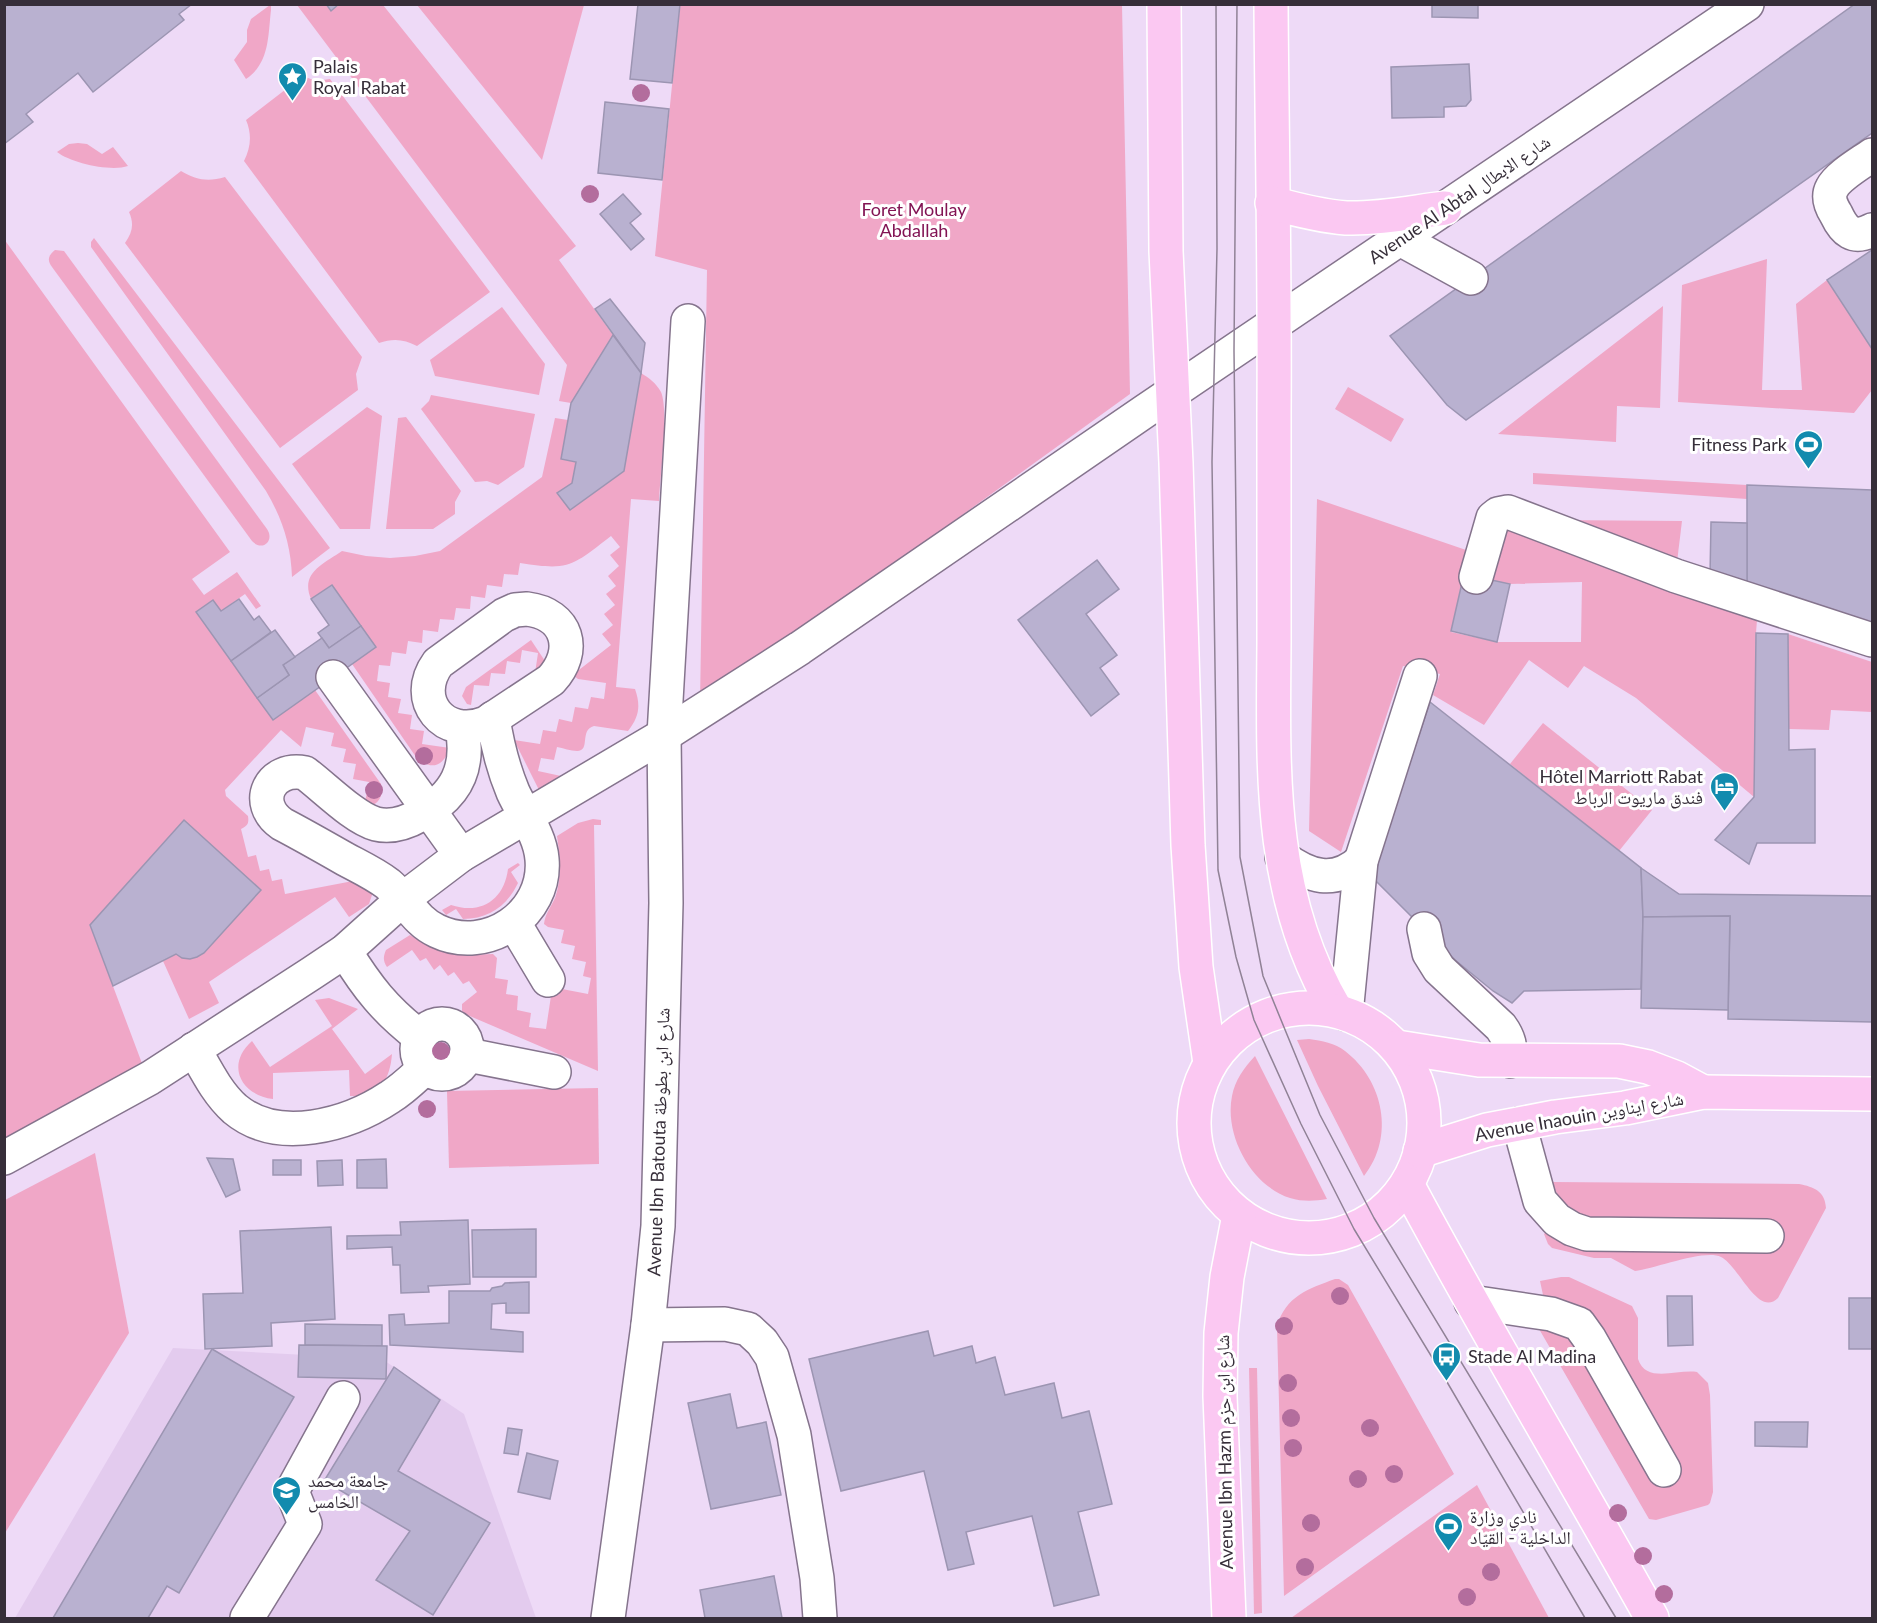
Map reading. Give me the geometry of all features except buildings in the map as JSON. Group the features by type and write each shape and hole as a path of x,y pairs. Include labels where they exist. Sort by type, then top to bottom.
{"main road":[{"path":"1164,4 1166,251 1177,475 1188,845 1197,967 1210,1063"},
{"path":"1271,4 1275,323 1274,766 1276,812 1287,886 1303,941 1316,972 1341,1012"},
{"path":"1272,203 1310,213 1347,218 1445,208"},
{"path":"1316,1007 1341,1012 1379,1031 1397,1047 1410,1068 1420,1090 1424,1114 1420,1151 1407,1184 1392,1202 1374,1218 1354,1228 1331,1236 1307,1238 1283,1235 1260,1228 1239,1215 1222,1198 1208,1179 1198,1157 1193,1132 1193,1108 1199,1085 1210,1063 1223,1046 1254,1020 1296,1008 1316,1007"},
{"name":"Avenue Inaouin شارع ايناوين","path":"1397,1047 1479,1060 1618,1061 1658,1071 1703,1092"},
{"name":"Avenue Inaouin شارع ايناوين","path":"1420,1151 1487,1130 1625,1108 1703,1092 1872,1094"},
{"path":"1407,1184 1471,1302 1652,1618"},
{"name":"Avenue Ibn Hazm شارع ابن حزم","path":"1229,1618 1220,1396 1221,1333 1227,1277 1239,1215"}],"street":[{"name":"Avenue Al Abtal شارع الابطال","path":"4,1158 150,1078 345,951 403,899 461,855 664,735 800,648 1738,8"},
{"path":"1872,155 1837,181 1830,193 1830,201 1842,227 1849,232 1864,234 1872,230"},
{"path":"1400,239 1471,278"},
{"name":"Avenue Ibn Batouta شارع ابن بطوطة","path":"608,1618 648,1325 658,1227 666,903 664,735 688,321"},
{"path":"1476,577 1493,518 1498,514 1508,512 1676,576 1872,640"},
{"path":"515,610 540,610 559,625 565,636 567,648 565,660 560,671 551,680 493,718 475,727 462,728 451,725 440,718 428,696 431,672 448,655 504,615 515,610"},
{"path":"1341,1012 1361,861 1420,676"},
{"path":"333,677 461,855"},
{"path":"462,728 465,743 464,759 453,788 429,811 410,821 388,826 366,820 305,773 294,771 284,773 275,779 268,788 266,798 273,818 375,874 403,899 411,911 436,931 452,937 468,939 500,932 514,923 533,901 542,873 540,844 504,770 493,718"},
{"path":"1282,857 1295,867 1327,876 1350,870 1361,861"},
{"path":"514,923 548,980"},
{"path":"1424,929 1429,953 1439,969 1506,1033 1511,1050 1510,1061"},
{"path":"194,1049 225,1099 237,1110 251,1119 284,1128 329,1124 351,1118 390,1097 422,1052 427,1029 436,1025 447,1024 464,1035 468,1045 468,1055 463,1065 454,1072 444,1075 434,1073 422,1052 398,1020 362,980 345,951"},
{"path":"468,1055 554,1072"},
{"path":"1518,1124 1540,1201 1557,1220 1572,1229 1587,1234 1767,1236"},
{"path":"1471,1302 1551,1314 1578,1324 1589,1338 1664,1470"},
{"path":"648,1325 725,1324 748,1329 762,1342 772,1357 794,1435 817,1578 820,1618"},
{"path":"256,1615 305,1524 292,1491 343,1398"}],"shaded area":[{"name":"جامعة محمد الخامس","path":"173,1348 382,1359 464,1414 536,1618 15,1618"}],"green space":[{"path":"270,5 268,39 264,57 260,65 246,79 234,60 247,42 247,30 251,19"},
{"path":"297,5 326,5 331,11 339,5 383,5 576,246 559,260 613,335 571,403 559,401 567,365"},
{"path":"417,5 584,5 542,160"},
{"name":"Foret Moulay Abdallah","path":"680,5 1122,5 1130,394 700,704 707,270 655,256"},
{"path":"303,76 316,81 330,79 490,292 417,346 398,340 379,343 244,161 250,140 246,120"},
{"path":"69,144 87,144 102,154 113,147 128,166 112,168 91,165 72,160 57,152"},
{"path":"181,171 202,179 225,177 362,357 356,374 358,390 280,448 125,243 132,228 129,212"},
{"path":"94,238 330,548 292,577 285,532 266,491 91,247"},
{"path":"4,239 230,552 192,579 204,595 237,572 261,606 256,609 245,594 221,611 213,601 196,612 273,720 315,690 381,784 382,789 381,797 376,803 364,807 369,782 353,779 356,764 343,762 346,749 331,746 334,733 306,727 301,747 281,730 225,790 226,796 248,816 248,824 241,829 248,857 256,855 260,871 269,869 272,881 282,879 285,894 353,881 373,892 369,904 349,917 335,897 209,982 219,1003 189,1019 163,961 176,954 190,958 204,953 261,890 183,821 90,925 143,1066 5,1139"},
{"path":"55,250 64,251 267,529 269,537 266,544 260,545 252,541 52,267 49,258"},
{"path":"1767,259 1762,390 1802,390 1796,304 1827,280 1872,349 1872,390 1854,413 1678,402 1682,285"},
{"path":"1663,306 1660,408 1617,406 1616,442 1498,434"},
{"path":"502,307 545,364 539,395 435,376 430,360"},
{"path":"641,373 661,392 664,428 659,501 631,499 616,687 635,689 638,711 635,721 628,731 594,726 587,732 585,744 581,750 557,747 554,760 541,758 538,771 561,776 557,781 539,790 514,740 540,744 543,730 556,732 559,719 572,722 575,707 588,709 591,697 604,699 606,683 578,679 574,676 611,645 602,634 613,625 604,614 615,605 606,594 616,586 608,576 619,566 610,555 620,547 611,536 570,564 550,566 520,563 518,575 504,574 502,587 487,585 485,598 471,596 470,609 456,608 454,620 440,619 438,632 423,630 422,643 408,641 406,654 392,652 390,666 379,665 377,681 390,683 388,697 401,699 398,713 412,715 410,729 424,731 422,744 450,748 444,759 436,765 421,761 352,664 376,647 332,585 311,599 308,590 311,576 321,565 342,551 390,558 440,551 542,477 555,418 568,420 561,459 576,462 572,483 557,493 570,510 624,471"},
{"path":"1348,387 1404,419 1391,442 1335,409"},
{"path":"431,395 535,414 524,467 498,485 487,481 475,482 421,409 429,401"},
{"path":"367,407 382,416 370,529 340,529 292,464"},
{"path":"406,417 461,491 455,502 455,514 433,529 386,529 398,418"},
{"path":"1533,473 1747,485 1747,499 1533,484"},
{"path":"1317,499 1469,551 1451,632 1497,642 1581,642 1582,582 1510,584 1487,579 1503,523 1757,620 1754,797 1636,698 1584,666 1568,688 1529,660 1484,725 1433,695 1440,674 1403,666 1341,852 1309,831"},
{"path":"1554,520 1682,521 1677,562"},
{"path":"1788,634 1872,662 1872,712 1831,710 1829,730 1789,729"},
{"path":"531,640 545,661 534,680 538,653 522,650 520,663 507,661 505,674 491,673 489,686 474,685 471,705 467,704 462,696 466,687"},
{"path":"1543,723 1652,810 1619,851 1510,764"},
{"path":"593,819 601,820 601,825 594,825 598,1071 465,1014 462,1011 462,1004 477,992 469,981 463,984 454,972 448,976 440,965 434,970 426,958 420,961 412,950 387,967 384,959 386,950 410,935 441,951 469,955 493,954 497,958 495,978 508,980 506,994 518,996 517,1010 531,1013 529,1027 546,1029 551,996 558,995 562,989 588,994 591,978 583,976 586,962 572,959 575,946 561,943 564,930 544,924 559,883 560,860 557,836 578,823"},
{"path":"518,863 520,865 511,872 518,883 514,891 496,910 481,917 463,919 456,909 446,915 442,910 451,905 472,908 489,902 502,889 508,869"},
{"path":"329,998 358,1009 332,1029 365,1074 392,1054 389,1072 381,1086 369,1094 350,1096 349,1070 273,1073 273,1099 252,1092 240,1078 238,1069 244,1050 252,1041 270,1067 332,1026 315,1000"},
{"path":"1309,1039 1333,1044 1345,1051 1358,1063 1376,1093 1381,1110 1380,1144 1374,1161 1364,1176 1297,1040"},
{"path":"1255,1056 1327,1199 1300,1200 1276,1192 1264,1183 1244,1158 1232,1127 1232,1096 1241,1074"},
{"path":"598,1088 599,1164 449,1168 447,1091"},
{"path":"95,1153 129,1333 5,1533 5,1200"},
{"path":"1553,1182 1799,1184 1818,1191 1826,1208 1778,1298 1771,1302 1763,1301 1756,1296 1728,1262 1713,1255 1692,1257 1635,1271 1611,1258 1594,1258 1552,1248 1544,1234 1546,1232 1589,1221 1562,1200"},
{"path":"1569,1277 1632,1306 1638,1318 1638,1359 1642,1367 1648,1371 1663,1374 1697,1372 1708,1383 1713,1492 1708,1505 1656,1520 1649,1519 1535,1322 1547,1298 1543,1295 1540,1281"},
{"path":"1335,1279 1348,1285 1454,1474 1284,1596 1277,1326 1286,1307 1299,1295"},
{"path":"1249,1368 1257,1368 1262,1613 1254,1614"},
{"name":"نادي وزارة الداخلية - القيّاد","path":"1477,1485 1549,1618 1291,1618"}],"tram line":[{"path":"1216,4 1217,249 1212,462 1218,870 1236,957 1254,1020 1301,1124 1354,1229 1447,1382 1585,1618"},
{"path":"1237,4 1234,351 1240,857 1263,976 1320,1115 1374,1218 1616,1618"}],"place":[{"name":"Palais Royal Rabat","path":"292,102"},
{"name":"Fitness Park","path":"1808,470"},
{"name":"Hôtel Marriott Rabat فندق ماريوت الرباط","path":"1724,812"},
{"name":"Stade Al Madina","path":"1447,1382"},
{"name":"جامعة محمد الخامس","path":"287,1516"},
{"name":"نادي وزارة الداخلية - القيّاد","path":"1449,1552"}]}
